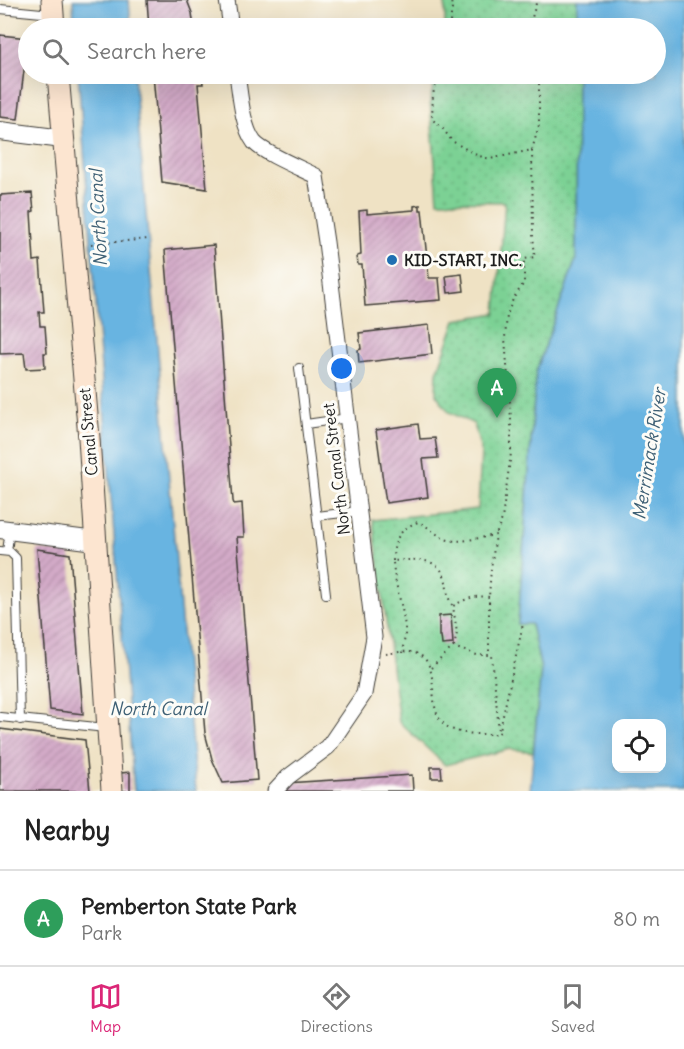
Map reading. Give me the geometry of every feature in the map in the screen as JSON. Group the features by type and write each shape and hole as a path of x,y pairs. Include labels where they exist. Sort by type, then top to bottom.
{"main road":[{"name":"Canal Street","path":"59,84 96,541 112,791"}],"street":[{"path":"227,0 230,18"},
{"name":"North Canal Street","path":"238,84 243,114 255,142 281,159 316,176 374,637 364,694 328,747 288,777 275,791"},
{"path":"0,131 63,139"},
{"path":"5,530 96,541"}],"lane":[{"path":"0,9 53,14"},
{"path":"299,368 326,594"},
{"path":"306,424 348,418"},
{"path":"317,516 359,511"},
{"path":"5,530 3,551 16,558 20,720"},
{"path":"0,717 109,728"}],"path":[{"path":"451,0 451,18"},
{"path":"532,18 537,0"},
{"path":"436,84 433,94 432,119 453,141 476,155 490,159 532,150"},
{"path":"489,655 491,568 496,535 502,519 511,453 505,338 507,315 513,299 524,284 524,259 535,257 532,150 539,125 539,84"},
{"path":"85,244 149,239"},
{"path":"402,653 405,631 393,561 394,543 400,533 409,525 418,522 444,538 456,542 496,535"},
{"path":"393,561 423,559 439,569 445,578 447,594 453,606 457,633 453,647 430,669"},
{"path":"453,606 465,599 489,597"},
{"path":"499,734 523,624"},
{"path":"453,647 477,655 492,655 499,734"},
{"path":"371,654 411,652 421,657 430,669 435,709 443,724 456,730 499,734"}],"green space":[{"path":"445,0 577,0 577,18 445,18"},
{"path":"434,84 577,84 576,259 536,372 518,624 531,624 541,669 533,752 510,749 445,765 399,722 373,520 478,509 481,451 474,424 449,412 436,394 437,373 456,320 496,313 505,202 438,201 430,99"}],"water":[{"path":"73,0 129,0 130,18 74,18"},
{"name":"Merrimack River","path":"577,0 684,0 684,791 530,791 541,669 531,624 518,624 536,372 576,259 577,84 666,84 666,18 577,18"},
{"name":"North Canal","path":"79,84 135,84 196,791 134,791"}],"building":[{"path":"147,0 187,0 193,18 148,18"},
{"path":"0,35 18,37 18,84 22,84 18,119 0,117"},
{"path":"154,84 198,84 207,189 162,182"},
{"path":"32,193 34,261 40,260 44,312 39,312 40,326 45,326 47,353 44,353 45,368 26,369 24,353 0,354 0,195"},
{"name":"KID-START, INC.","path":"420,205 429,278 439,278 441,300 365,306 362,265 358,265 357,256 361,255 359,211 367,210 367,214 414,210 414,206"},
{"path":"214,245 233,501 234,504 242,503 244,537 237,537 257,780 223,783 212,759 205,733 165,250"},
{"path":"462,274 464,291 448,293 446,276"},
{"path":"429,325 432,354 359,363 358,350 361,349 359,333"},
{"path":"418,424 420,439 435,438 438,458 423,459 428,497 386,503 376,430"},
{"path":"37,549 70,554 83,714 50,710"},
{"path":"451,615 453,644 442,645 441,636 439,636 439,616"},
{"path":"0,729 85,740 90,791 0,791"},
{"path":"431,767 441,767 442,778 431,778"},
{"path":"130,772 130,791 122,791 121,773"},
{"path":"412,775 413,791 286,791 286,783"}],"place":[{"name":"KID-START, INC.","path":"392,260"},
{"name":"Pemberton State Park","path":"497,418"}]}
